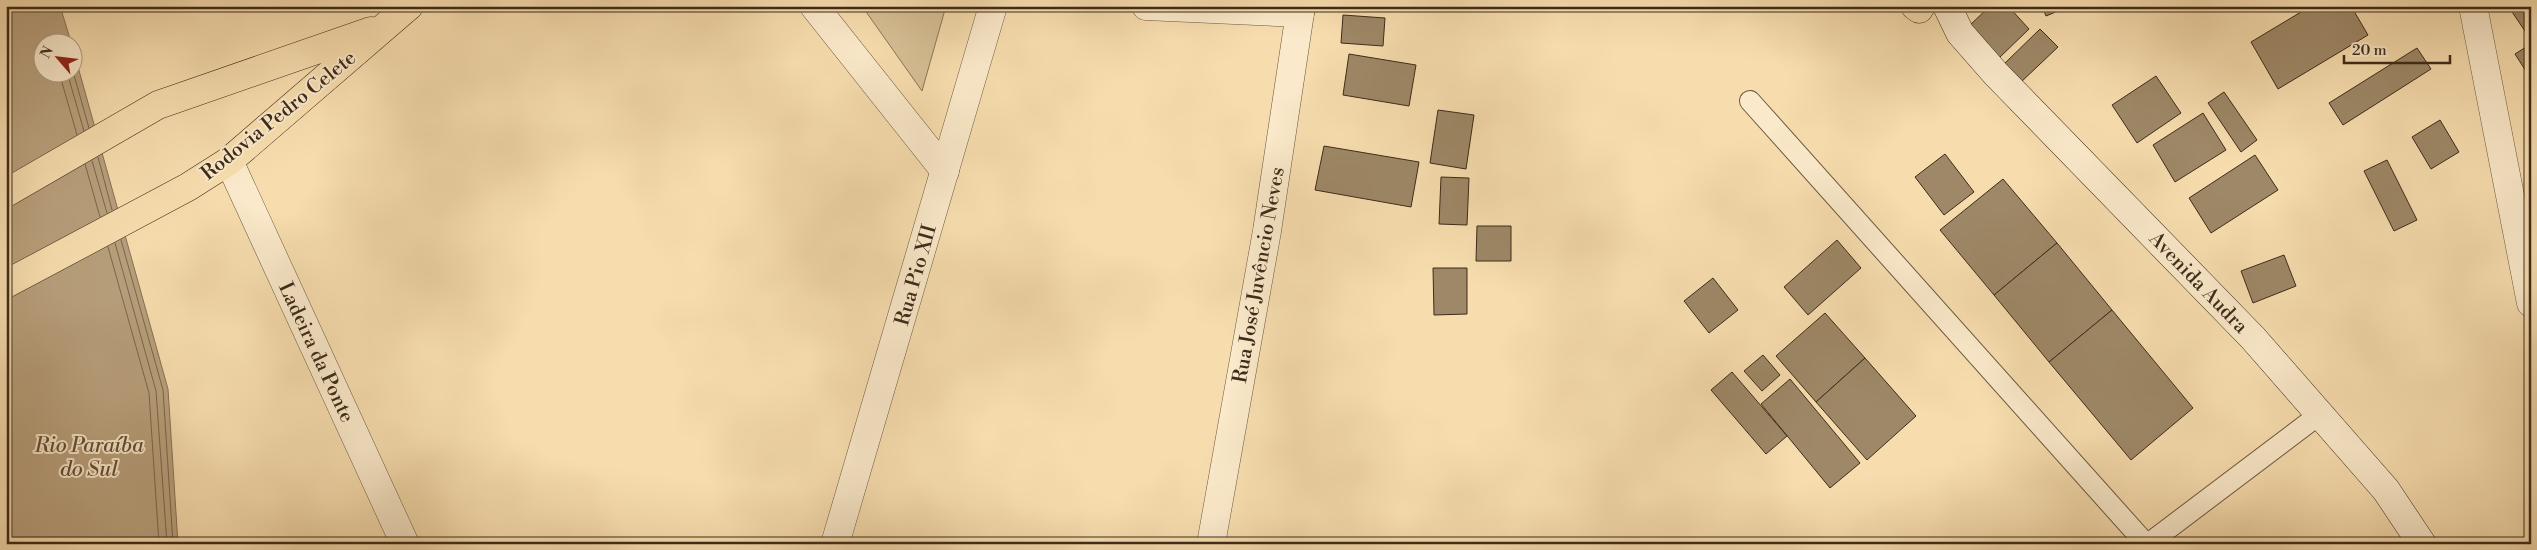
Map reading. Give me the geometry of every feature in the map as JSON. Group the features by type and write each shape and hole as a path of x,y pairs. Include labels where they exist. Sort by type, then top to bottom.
{"main road":[{"name":"Rodovia Pedro Celete","path":"6,284 188,187 229,161 409,6"},
{"name":"Rodovia Pedro Celete","path":"6,193 158,105 386,25"}],"street":[{"path":"814,6 945,171"},
{"name":"Rua Pio XII","path":"835,544 993,6"},
{"path":"1146,6 1300,9"},
{"name":"Avenida Audra","path":"1947,6 1960,33 2003,81 2254,338 2386,490 2422,544"},
{"path":"2473,6 2531,303"},
{"name":"Avenida Audra","path":"1918,7 1960,33"},
{"name":"Rua José Juvêncio Neves","path":"1211,544 1267,231 1300,9"},
{"name":"Ladeira da Ponte","path":"229,161 406,544"}],"lane":[{"path":"1750,101 2147,544 2320,414"}],"shaded area":[{"path":"862,6 946,6 922,91"}],"water":[{"name":"Rio Paraíba do Sul","path":"6,6 60,6 68,32 32,32 32,82 82,81 168,389 178,544 6,544"}],"building":[{"path":"1990,6 2008,6 2029,29 1998,59 1968,27"},
{"path":"2042,6 2062,6 2063,9 2046,16"},
{"path":"2311,6 2351,6 2368,35 2278,89 2251,42"},
{"path":"2508,6 2531,6 2531,31 2527,34"},
{"path":"1343,15 1385,18 1383,46 1341,43"},
{"path":"2040,29 2058,47 2019,84 2002,66"},
{"path":"2531,44 2531,79 2515,54"},
{"path":"2417,48 2431,69 2343,125 2329,103"},
{"path":"1349,54 1416,65 1409,106 1343,95"},
{"path":"2156,76 2181,113 2137,143 2112,105"},
{"path":"2224,92 2257,140 2241,152 2208,103"},
{"path":"1438,110 1474,115 1466,169 1430,163"},
{"path":"2203,113 2226,150 2175,182 2153,145"},
{"path":"2440,120 2459,152 2431,169 2412,137"},
{"path":"1324,146 1419,162 1411,207 1315,190"},
{"path":"1945,154 1974,192 1944,215 1915,177"},
{"path":"2255,155 2278,190 2211,233 2189,198"},
{"path":"2387,160 2417,220 2394,231 2364,171"},
{"path":"1441,177 1469,178 1467,225 1439,224"},
{"path":"2003,179 2057,243 1994,295 1940,230"},
{"path":"1477,226 1511,226 1511,261 1476,261"},
{"path":"1837,240 1861,268 1808,315 1784,287"},
{"path":"2057,243 2112,310 2049,362 1994,295"},
{"path":"2284,255 2296,286 2253,303 2241,271"},
{"path":"1433,268 1467,268 1467,314 1434,315"},
{"path":"1713,278 1738,310 1709,333 1684,301"},
{"path":"2112,310 2193,408 2131,460 2049,362"},
{"path":"1825,313 1865,358 1816,402 1776,356"},
{"path":"1763,355 1780,375 1762,391 1744,371"},
{"path":"1865,358 1916,416 1867,460 1816,402"},
{"path":"1732,372 1787,436 1766,454 1711,390"},
{"path":"1790,379 1860,463 1830,488 1761,404"}]}
